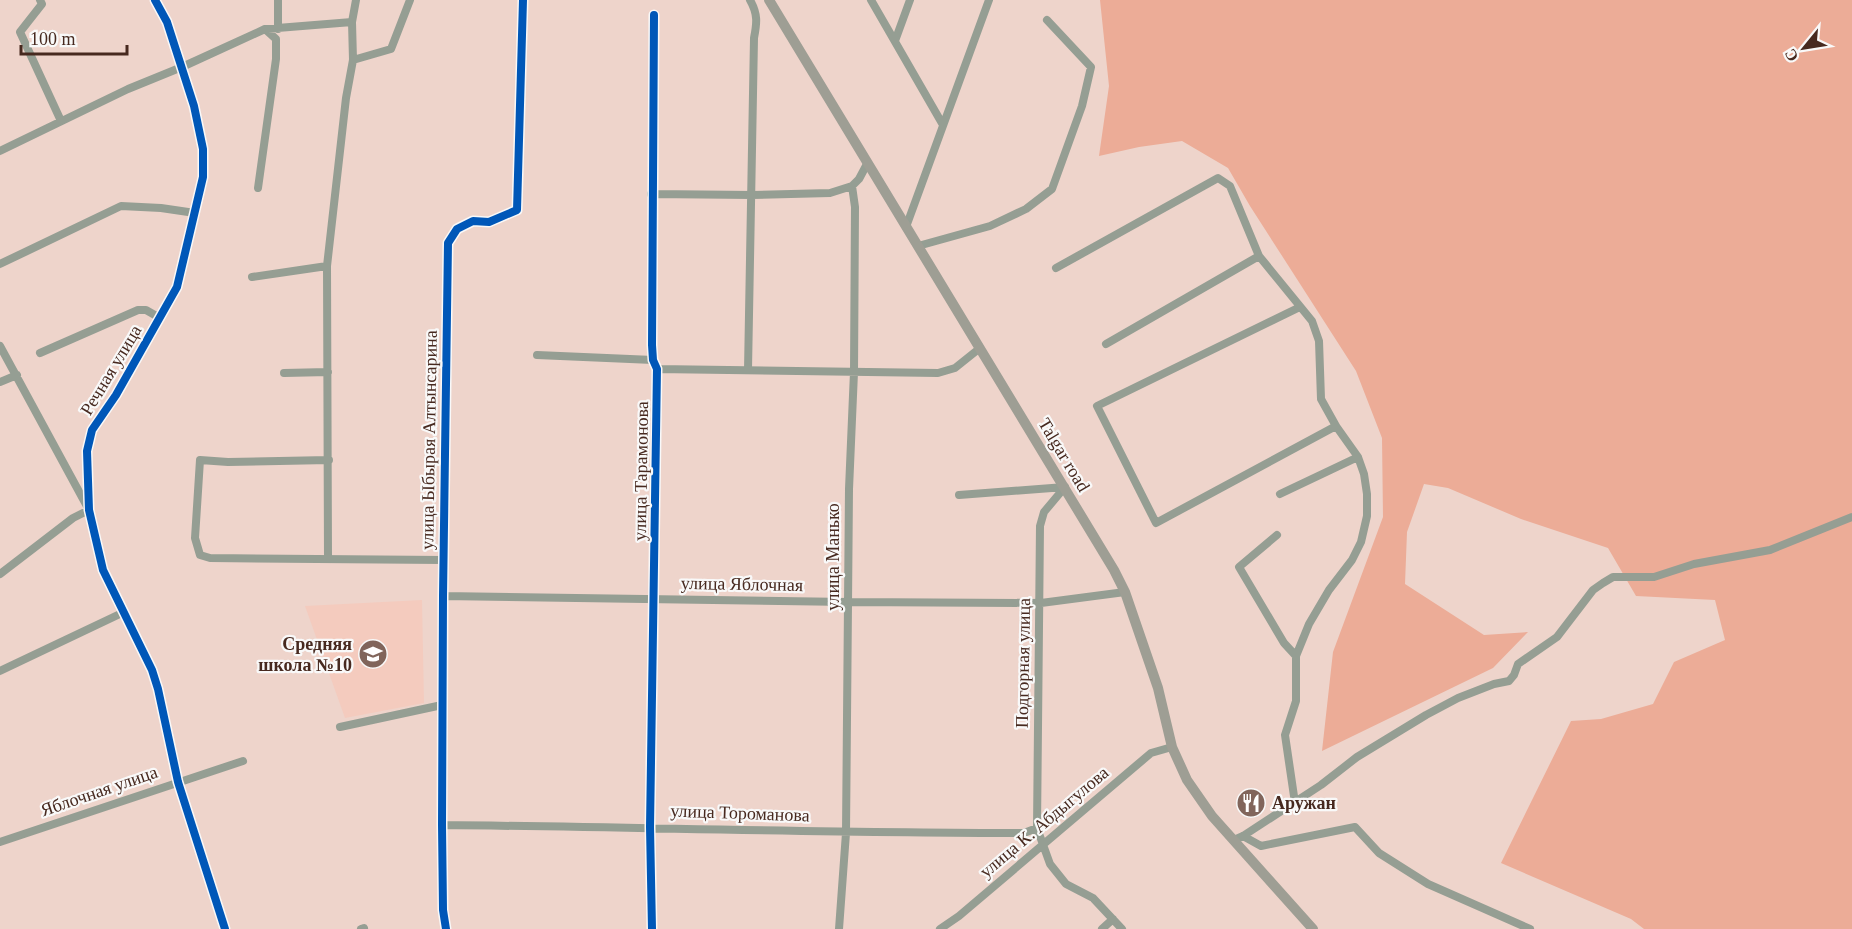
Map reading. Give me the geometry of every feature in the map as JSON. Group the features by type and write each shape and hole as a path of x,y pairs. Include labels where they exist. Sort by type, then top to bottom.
{"main road":[{"name":"Talgar road","path":"769,0 1114,570 1125,592 1158,688 1172,747 1187,780 1197,795 1238,838 1313,929"}],"street":[{"path":"40,0 42,4 20,32 61,121"},
{"name":"Речная улица","path":"154,0 167,22 194,106 203,149 203,177 177,287 117,395 92,430 87,451 89,510 103,570 122,613 152,670 178,782 225,929"},
{"path":"278,0 278,28"},
{"path":"328,559 327,266 346,98 353,60 352,22 356,0"},
{"path":"353,60 391,49 410,0"},
{"name":"улица Ыбырая Алтынсарина","path":"446,929 443,910 442,705 448,243 457,229 472,221 489,222 517,210 523,0"},
{"path":"747,370 754,38 757,23 756,13 750,0"},
{"path":"871,0 943,125"},
{"path":"895,41 910,0"},
{"path":"906,227 989,0"},
{"name":"улица Тарамонова","path":"652,929 650,827 655,364 651,194 654,15"},
{"path":"918,246 990,226 1026,209 1052,189 1082,106 1091,67 1047,20"},
{"path":"0,151 128,89 265,29 352,22"},
{"path":"258,188 276,60 276,39 265,29"},
{"path":"651,194 830,193 852,186 859,179 867,164"},
{"path":"1056,268 1218,178 1230,186 1259,256 1312,321 1319,341 1321,399 1336,426 1358,457 1364,474 1367,516 1361,542 1352,560 1309,624 1296,656 1296,701 1285,735 1295,803"},
{"name":"улица Манько","path":"839,929 846,833 849,489 854,372 855,207 852,186"},
{"path":"0,264 121,206 195,213"},
{"path":"1106,344 1259,256"},
{"path":"252,277 327,266"},
{"path":"1300,307 1097,406 1156,523 1336,426"},
{"path":"40,353 138,310 146,310 160,318"},
{"path":"0,346 89,510 73,518 0,574"},
{"path":"537,355 747,370 948,372 980,348"},
{"path":"284,373 328,372"},
{"path":"0,382 17,375"},
{"path":"1280,494 1358,457"},
{"path":"329,460 228,462 200,460 195,538 200,555 210,558 443,560"},
{"path":"959,495 1065,487"},
{"name":"Подгорная улица","path":"1065,487 1044,512 1042,518 1037,828 1050,864 1066,884 1093,898 1122,929"},
{"path":"1238,838 1295,803 1357,757 1426,715 1458,698 1494,684 1509,681 1518,664 1557,637 1593,590 1613,577 1654,577 1694,564 1770,550 1852,517"},
{"path":"1277,535 1239,567 1284,643 1296,656"},
{"name":"улица Яблочная","path":"443,596 1041,603 1125,592"},
{"path":"0,671 122,613"},
{"path":"340,727 442,705"},
{"name":"улица К. Абдыгулова","path":"940,929 959,916 1151,753 1172,747"},
{"name":"Яблочная улица","path":"0,842 243,761"},
{"name":"улица Тороманова","path":"442,825 650,827 846,833 1024,833 1037,828"},
{"path":"1238,838 1261,846 1355,827 1379,853 1428,884 1530,929"},
{"path":"1102,929 1113,919"}],"shaded area":[{"path":"1100,0 1852,0 1852,929 1644,929 1631,919 1501,863 1571,721 1601,719 1653,704 1674,662 1725,640 1715,600 1636,596 1608,548 1521,519 1448,488 1424,484 1407,532 1405,584 1484,635 1528,632 1493,668 1322,751 1333,652 1383,517 1382,438 1356,371 1228,168 1182,141 1099,156 1109,86"},
{"name":"Средняя школа №10","path":"422,600 424,703 345,718 305,606"}],"cycle path":[{"path":"155,0 167,22 194,106 203,149 203,177 177,287 116,395 92,430 87,451 89,510 103,570 152,670 178,782 225,929"},
{"path":"446,929 443,910 442,825 448,243 457,229 473,221 489,222 517,210 523,0"},
{"path":"652,929 650,827 657,369 653,360 652,345 654,15"}],"place":[{"name":"Средняя школа №10","path":"373,654"},
{"name":"Аружан","path":"1251,803"}]}
